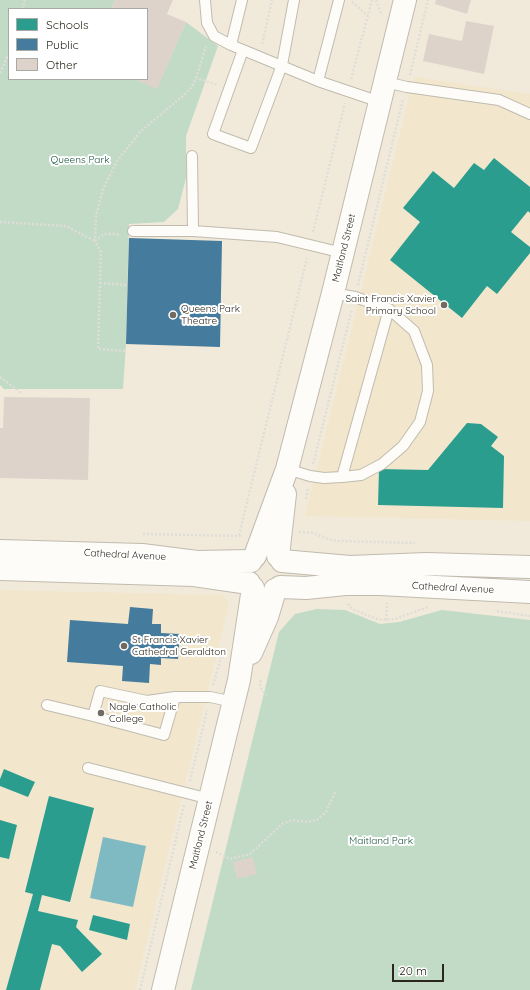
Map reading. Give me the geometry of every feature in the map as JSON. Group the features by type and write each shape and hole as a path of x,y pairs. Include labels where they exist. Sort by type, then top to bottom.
{"main road":[{"name":"Maitland Street","path":"394,0 398,26"},
{"name":"Maitland Street","path":"253,558 287,469 343,253 405,0"},
{"name":"Maitland Street","path":"280,559 287,469"},
{"name":"Cathedral Avenue","path":"0,551 142,555 197,562 253,558"},
{"path":"280,559 285,566 286,578 277,589 264,592 251,586 246,572 253,558 261,553 267,552 280,559 350,567 426,564 530,567"},
{"name":"Cathedral Avenue","path":"0,569 194,575 216,577 251,586"},
{"name":"Cathedral Avenue","path":"277,589 345,584 380,584 530,592"},
{"name":"Maitland Street","path":"163,990 239,680 251,586"},
{"name":"Maitland Street","path":"239,680 267,617 277,589"}],"lane":[{"path":"231,45 242,0"},
{"path":"243,50 213,134 251,148 282,65 294,0"},
{"path":"318,81 339,0"},
{"path":"204,1 207,23 214,36 231,45 318,81 380,102"},
{"path":"385,82 406,87 499,100 530,114"},
{"path":"192,156 193,231"},
{"path":"133,231 193,231 277,237 343,253"},
{"path":"287,469 310,476 324,478 342,478 361,475 382,464 403,446 420,422 428,391 427,365 414,331 389,309 355,297 333,292"},
{"path":"342,478 389,309"},
{"path":"93,716 100,691 147,701 175,697 210,697 234,702"},
{"path":"47,705 164,735 175,697"},
{"path":"88,768 210,799"}],"path":[{"path":"259,56 272,0"},
{"path":"350,0 368,16"},
{"path":"239,536 372,0"},
{"path":"305,504 310,476 428,0"},
{"path":"0,73 8,55"},
{"path":"125,352 98,349 101,252 95,241 96,216 103,189 117,160 140,132 182,97 191,88 196,78 205,81"},
{"path":"0,222 66,226 95,241"},
{"path":"95,241 104,234 115,234 123,237 133,231"},
{"path":"100,283 127,285"},
{"path":"0,377 22,393"},
{"path":"299,532 300,525"},
{"path":"293,533 313,533 328,539 339,541 418,543"},
{"path":"386,620 387,602"},
{"path":"347,603 352,609 376,619 386,620 395,619 429,606"},
{"path":"211,850 230,859 250,854 282,824 293,820 306,822 317,820 326,812 336,790"}],"shaded area":[{"name":"Saint Francis Xavier Primary School","path":"414,77 530,94 530,521 305,516"},
{"name":"Nagle Catholic College","path":"0,590 222,595 228,601 228,608 135,990 0,990"}],"green space":[{"name":"Queens Park","path":"0,0 115,0 111,8 8,8 8,80 137,80 157,88 186,22 218,46 186,136 186,178 178,209 164,222 129,224 126,344 123,389 4,389 0,385"},
{"name":"Maitland Park","path":"317,609 345,610 380,624 399,622 442,610 530,620 530,990 191,990 279,632 295,614"}],"water":[{"path":"103,837 146,846 133,907 90,898"}],"building: Schools":[{"path":"494,158 530,187 530,213 528,211 511,232 530,247 530,253 497,294 487,286 462,318 390,260 420,222 403,208 433,171 454,188 474,163 484,170"},
{"path":"467,423 481,424 498,437 491,446 504,456 503,508 378,505 379,469 428,470"},
{"path":"4,769 35,782 28,797 0,786 0,779"},
{"path":"49,796 94,808 70,902 42,895 38,911 78,920 76,927 102,954 82,972 60,946 52,944 40,990 6,990 33,894 25,892"},
{"path":"0,820 17,825 9,859 0,857"},
{"path":"93,915 130,924 127,940 89,930"}],"building: Public":[{"name":"Queens Park Theatre","path":"129,238 222,241 220,347 126,344"},
{"name":"St Francis Xavier Cathedral Geraldton","path":"130,607 153,609 152,624 161,624 161,633 180,634 178,659 161,658 161,665 150,664 149,683 122,681 123,666 67,662 70,620 128,624"}],"building: Other":[{"path":"115,0 173,0 167,14 186,22 157,89 137,80 148,80 148,8 111,8"},
{"path":"436,0 471,0 467,14 435,4"},
{"path":"466,21 494,26 484,74 423,61 429,34 462,41"},
{"path":"4,397 90,398 88,480 0,478 0,428 3,428"},
{"path":"253,857 257,874 237,879 233,862"}],"place":[{"name":"Saint Francis Xavier Primary School","path":"444,305"},
{"name":"Queens Park Theatre","path":"173,315"},
{"name":"St Francis Xavier Cathedral Geraldton","path":"124,646"},
{"name":"Nagle Catholic College","path":"101,713"}]}
